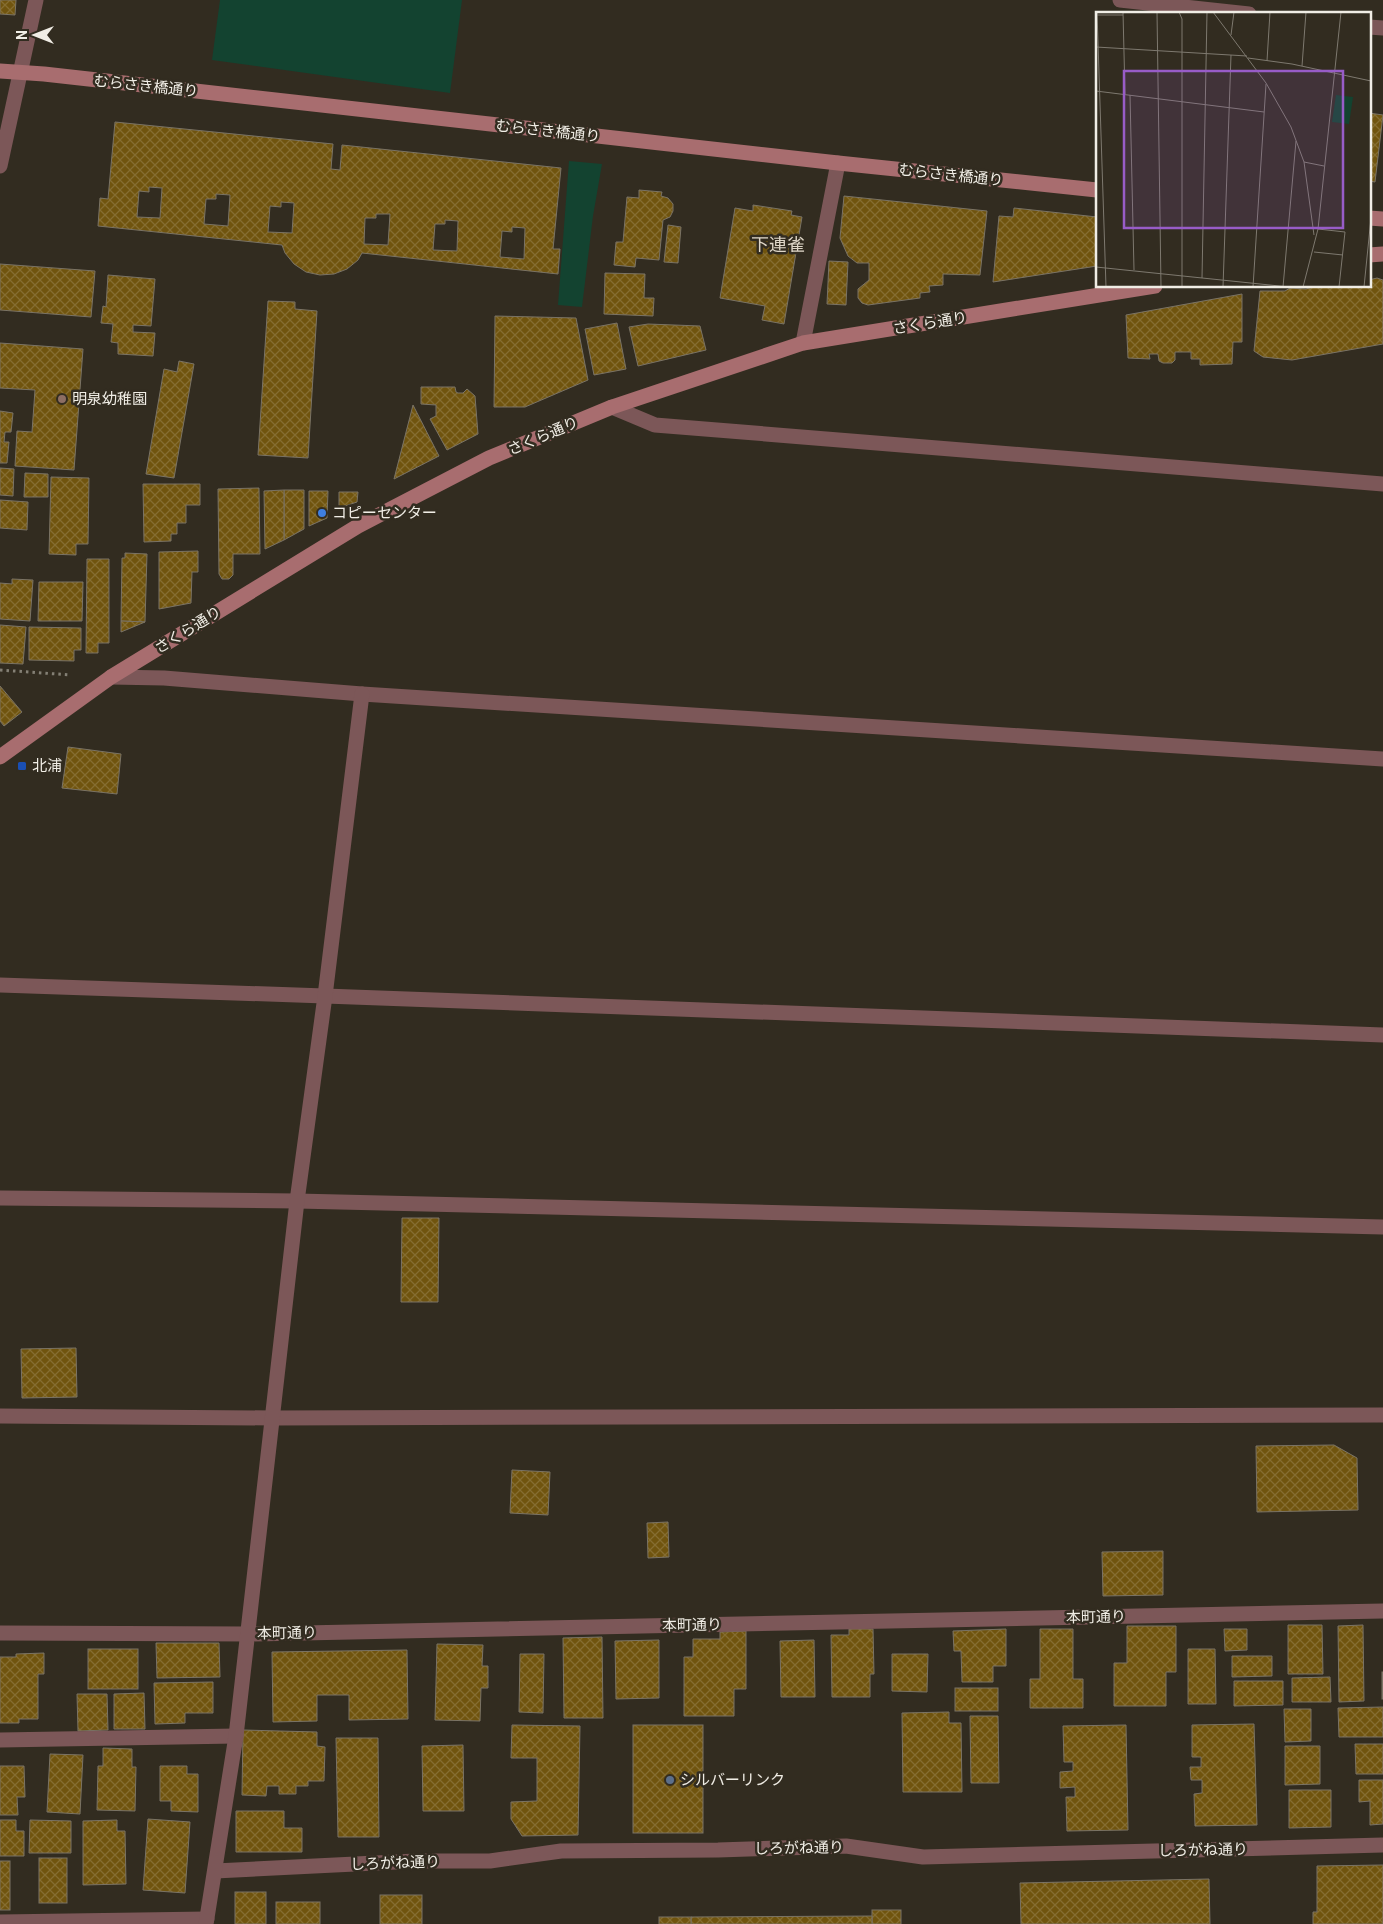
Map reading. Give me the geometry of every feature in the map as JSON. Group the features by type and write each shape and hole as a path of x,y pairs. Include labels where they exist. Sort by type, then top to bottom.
{"street":[{"path":"0,166 36,0"},
{"path":"1120,0 1231,12"},
{"path":"1370,27 1383,28"},
{"name":"むらさき橋通り","path":"0,71 21,74 44,74 838,163 1096,190"},
{"path":"803,343 838,163"},
{"path":"1370,218 1383,219"},
{"path":"1370,255 1383,254"},
{"name":"さくら通り","path":"0,757 111,678 358,526 489,458 612,407 803,343 1143,288"},
{"path":"612,407 655,424 1383,484"},
{"path":"111,678 164,678 362,694 1383,759"},
{"path":"0,1922 206,1921 236,1736 297,1201 325,996 362,694"},
{"path":"0,986 325,996 1383,1035"},
{"path":"0,1198 297,1201 1383,1227"},
{"path":"0,1416 273,1418 1383,1414"},
{"name":"本町通り","path":"0,1633 248,1634 1383,1611"},
{"path":"0,1740 236,1736"},
{"name":"しろがね通り","path":"215,1870 416,1861 490,1861 561,1851 718,1850 846,1846 923,1857 1383,1845"}],"path":[{"path":"0,670 111,678"}],"green space":[{"path":"220,0 462,0 450,93 212,60"},
{"path":"569,161 602,164 593,216 582,307 558,305"}],"building":[{"path":"0,0 16,0 15,15 0,14"},
{"path":"1370,113 1383,115 1375,182 1370,181"},
{"path":"115,122 333,144 331,169 340,170 342,145 561,168 553,249 560,249 558,274 362,253 358,260 347,269 334,274 320,275 306,272 294,264 285,253 282,245 98,226 100,198 108,199","holes":["149,187 162,188 160,218 137,217 139,191 149,192","216,194 230,195 228,226 204,224 206,199 216,199","281,202 294,203 292,233 268,232 270,206 281,207","376,214 390,214 388,245 364,244 365,218 376,218","445,220 458,221 457,251 433,250 435,224 445,224","512,227 525,228 524,259 500,257 502,231 512,232"]},
{"path":"639,190 662,192 661,196 668,198 673,204 673,211 670,217 663,220 659,260 636,258 635,267 614,265 616,242 623,242 627,197 639,198"},
{"path":"844,196 987,211 980,275 943,274 943,285 929,286 930,292 920,293 920,298 868,305 862,303 858,298 858,289 869,280 869,263 857,263 848,256 840,238"},
{"path":"753,205 792,211 791,215 802,217 784,324 762,320 765,306 720,298 735,208 753,211"},
{"path":"1014,208 1096,217 1096,266 993,282 999,216 1013,217"},
{"path":"668,225 681,227 678,263 664,262"},
{"path":"829,261 848,262 846,305 827,304"},
{"path":"0,264 95,271 91,317 0,310"},
{"path":"605,273 645,274 644,298 654,298 653,316 604,314"},
{"path":"108,275 155,279 151,326 133,325 133,332 155,333 153,356 118,354 118,343 111,342 113,324 101,323 103,306 106,307"},
{"path":"1377,278 1383,280 1383,344 1292,360 1263,357 1254,351 1260,291 1285,291 1290,288 1370,288 1370,280"},
{"path":"1242,294 1242,342 1233,342 1232,364 1200,365 1200,359 1191,359 1191,352 1175,352 1175,360 1172,363 1159,361 1158,354 1149,354 1150,359 1128,358 1126,315"},
{"path":"268,301 295,302 295,309 317,311 308,458 258,455"},
{"path":"495,316 576,318 588,380 525,407 494,407"},
{"path":"617,323 626,369 594,375 585,329"},
{"path":"648,324 700,326 706,350 638,366 629,327"},
{"path":"0,343 83,349 74,470 15,466 17,431 32,432 35,390 0,388"},
{"path":"179,361 194,364 174,478 146,474 164,369 177,372"},
{"path":"421,387 455,387 458,393 463,393 467,389 475,396 478,434 447,450 430,419 436,416 436,405 421,404"},
{"path":"413,405 439,456 394,479"},
{"path":"0,411 13,413 11,432 5,432 4,442 9,442 7,463 0,463"},
{"path":"0,468 14,469 13,496 0,495"},
{"path":"25,473 48,474 48,497 24,497"},
{"path":"51,477 89,478 88,544 76,544 76,555 49,554"},
{"path":"143,484 200,484 200,505 186,505 186,523 177,523 177,534 171,534 171,541 144,542"},
{"path":"259,488 260,554 233,554 233,575 229,579 222,579 219,574 218,489"},
{"path":"284,490 304,490 304,529 284,540"},
{"path":"284,490 284,540 265,549 264,491"},
{"path":"309,491 328,491 327,518 309,526"},
{"path":"339,492 358,492 357,502 339,508"},
{"path":"0,500 28,502 27,530 0,528"},
{"path":"198,551 198,572 192,572 191,603 159,609 159,552"},
{"path":"125,553 147,554 145,622 121,621 122,558 125,558"},
{"path":"87,559 109,559 109,643 98,643 98,653 86,653"},
{"path":"12,579 33,580 30,621 0,619 0,583 12,584"},
{"path":"39,582 83,582 82,621 38,621"},
{"path":"121,621 145,622 121,632"},
{"path":"0,625 26,627 23,664 0,663"},
{"path":"29,627 81,628 81,650 74,650 74,661 29,660"},
{"path":"0,686 22,712 4,726 0,721"},
{"path":"68,747 121,754 117,794 62,788"},
{"path":"402,1218 439,1218 438,1302 401,1302"},
{"path":"76,1348 77,1397 22,1398 21,1349"},
{"path":"1334,1445 1357,1458 1358,1510 1257,1512 1256,1446"},
{"path":"512,1470 550,1472 548,1515 510,1513"},
{"path":"668,1522 669,1557 648,1558 647,1523"},
{"path":"1163,1551 1163,1595 1103,1596 1102,1552"},
{"path":"1288,1625 1322,1625 1323,1674 1288,1674"},
{"path":"1363,1625 1364,1701 1339,1702 1338,1626"},
{"path":"1127,1626 1176,1626 1176,1672 1166,1672 1166,1706 1114,1706 1114,1663 1127,1663"},
{"path":"849,1629 873,1629 874,1674 870,1674 870,1697 832,1697 831,1635 849,1635"},
{"path":"1006,1629 1006,1666 993,1666 993,1682 962,1682 961,1651 954,1651 953,1631"},
{"path":"1040,1629 1073,1629 1073,1679 1083,1679 1083,1708 1030,1708 1030,1679 1040,1679"},
{"path":"1224,1629 1247,1629 1247,1650 1225,1651"},
{"path":"746,1631 746,1689 734,1689 734,1716 684,1716 684,1657 693,1657 693,1639 720,1639 720,1632"},
{"path":"602,1637 603,1718 564,1718 563,1638"},
{"path":"659,1640 659,1698 616,1699 615,1641"},
{"path":"814,1640 815,1697 781,1697 780,1641"},
{"path":"156,1643 219,1643 220,1677 157,1678"},
{"path":"437,1644 483,1645 482,1666 488,1666 488,1688 481,1688 480,1721 435,1720"},
{"path":"88,1649 138,1649 138,1689 88,1689"},
{"path":"1188,1649 1215,1649 1216,1704 1188,1704"},
{"path":"407,1650 408,1719 349,1720 349,1695 317,1695 317,1721 273,1722 272,1652"},
{"path":"44,1653 44,1674 38,1674 38,1719 19,1719 19,1723 0,1723 0,1657 16,1657 16,1654"},
{"path":"520,1654 544,1654 543,1713 519,1712"},
{"path":"892,1654 928,1654 927,1692 892,1691"},
{"path":"1232,1656 1272,1656 1272,1676 1232,1677"},
{"path":"1383,1672 1383,1699 1382,1699"},
{"path":"1330,1677 1331,1702 1292,1702 1292,1678"},
{"path":"1234,1681 1283,1681 1283,1705 1234,1706"},
{"path":"213,1682 213,1713 185,1713 185,1723 155,1724 154,1683"},
{"path":"955,1688 998,1688 998,1711 955,1711"},
{"path":"144,1693 145,1729 114,1729 114,1694"},
{"path":"77,1694 107,1694 108,1730 78,1731"},
{"path":"1383,1707 1383,1737 1339,1737 1338,1708"},
{"path":"1284,1709 1311,1709 1311,1741 1285,1742"},
{"path":"949,1712 949,1723 961,1723 962,1792 903,1792 902,1713"},
{"path":"970,1716 998,1716 999,1783 971,1783"},
{"path":"1254,1724 1257,1825 1195,1826 1194,1794 1202,1793 1202,1780 1191,1780 1190,1767 1201,1767 1201,1757 1192,1757 1192,1725"},
{"path":"512,1725 580,1726 578,1835 522,1836 511,1819 511,1802 537,1801 537,1758 511,1758"},
{"path":"633,1725 703,1725 703,1833 633,1833"},
{"path":"1126,1725 1128,1830 1067,1831 1066,1797 1075,1797 1075,1787 1060,1788 1060,1772 1073,1771 1073,1762 1064,1762 1063,1726"},
{"path":"243,1730 317,1732 317,1746 325,1747 324,1781 308,1781 308,1786 296,1786 296,1794 279,1794 279,1786 267,1786 266,1796 242,1795"},
{"path":"336,1738 378,1738 379,1837 338,1837"},
{"path":"1355,1744 1383,1744 1383,1774 1356,1774"},
{"path":"463,1745 464,1811 423,1811 422,1746"},
{"path":"1285,1746 1320,1746 1320,1784 1285,1785"},
{"path":"103,1748 132,1749 132,1767 136,1767 135,1811 97,1810 98,1766 103,1766"},
{"path":"50,1754 83,1755 80,1814 47,1812"},
{"path":"0,1766 24,1766 25,1797 17,1797 18,1815 0,1815"},
{"path":"160,1766 187,1766 187,1774 198,1774 198,1812 171,1811 171,1801 160,1801"},
{"path":"1359,1780 1383,1780 1383,1824 1370,1825 1370,1801 1359,1802"},
{"path":"1289,1790 1331,1790 1331,1827 1289,1828"},
{"path":"236,1811 284,1811 284,1828 302,1828 302,1852 236,1852"},
{"path":"148,1819 190,1822 185,1893 143,1890"},
{"path":"0,1820 16,1820 16,1831 24,1831 24,1856 0,1856"},
{"path":"30,1820 71,1821 71,1853 29,1853"},
{"path":"117,1820 117,1831 125,1831 126,1884 83,1885 83,1821"},
{"path":"39,1858 67,1858 67,1903 39,1903"},
{"path":"0,1861 10,1861 10,1910 0,1910"},
{"path":"1383,1865 1383,1924 1313,1924 1313,1912 1317,1912 1317,1866"},
{"path":"1209,1879 1210,1924 1021,1924 1020,1883"},
{"path":"235,1892 266,1892 266,1924 235,1924"},
{"path":"380,1895 422,1895 422,1924 380,1924"},
{"path":"276,1902 320,1902 320,1924 276,1924"},
{"path":"872,1910 901,1910 901,1924 872,1924"},
{"path":"872,1916 872,1924 691,1924 691,1917"},
{"path":"659,1917 691,1917 691,1924 659,1924"}],"place":[{"name":"明泉幼稚園","path":"62,399"},
{"name":"コピーセンター","path":"322,513"},
{"name":"北浦","path":"22,766"},
{"name":"シルバーリンク","path":"670,1780"}],"district":[{"name":"下連雀","path":"778,245"}]}
